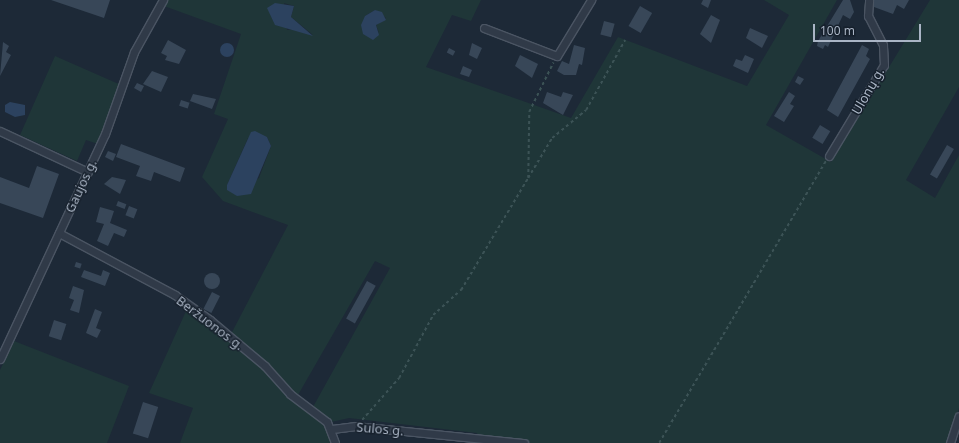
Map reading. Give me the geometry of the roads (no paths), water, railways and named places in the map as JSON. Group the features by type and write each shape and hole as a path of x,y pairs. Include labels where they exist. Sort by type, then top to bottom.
{"street":[{"name":"Gaujos g.","path":"0,359 88,172 120,99 134,52 163,0"},
{"path":"484,28 557,56 591,0"},
{"name":"Ulonų g.","path":"830,156 884,65 883,45 868,16 869,0"},
{"path":"0,131 88,172"},
{"name":"Beržuonos g.","path":"59,233 175,295 210,320 332,429"},
{"path":"950,443 959,416"},
{"name":"Sulos g.","path":"332,429 356,426 524,443"},
{"path":"332,429 335,443"}],"water":[{"path":"275,3 294,6 291,17 313,36 275,25 267,8"},
{"path":"375,10 382,12 386,20 376,25 379,35 373,40 363,34 361,25 365,16"},
{"path":"224,43 230,43 234,47 234,53 230,57 224,57 220,53 220,47"},
{"path":"10,102 25,105 25,115 15,117 5,112 5,105"},
{"path":"255,131 267,137 271,146 251,194 237,196 227,190 227,185 251,132"}]}
